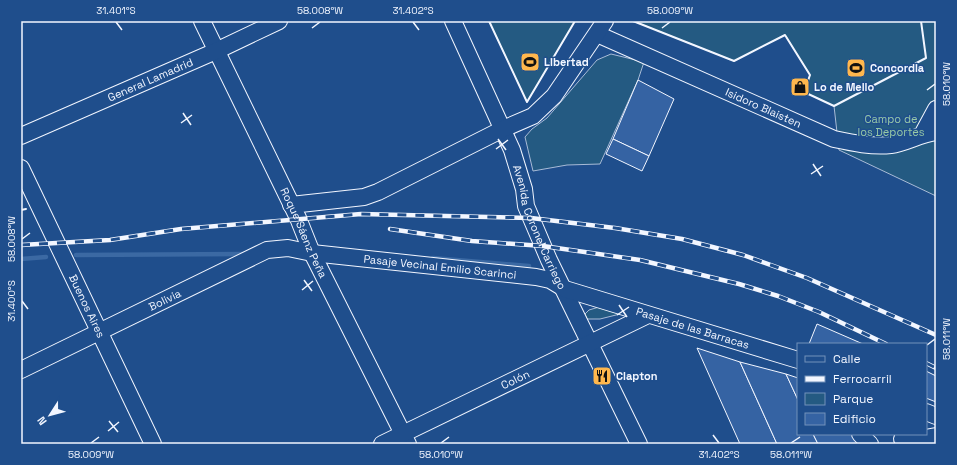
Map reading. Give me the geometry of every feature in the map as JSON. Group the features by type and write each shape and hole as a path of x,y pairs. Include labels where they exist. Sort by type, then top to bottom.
{"street":[{"name":"Roque Sáenz Peña","path":"202,21 291,205 312,253 406,439"},
{"name":"General Lamadrid","path":"21,136 216,51 279,21"},
{"name":"Avenida Coronel Carriego","path":"453,21 512,150 524,190 526,206 549,260 565,289 639,444"},
{"path":"291,205 371,195 503,129 533,116 554,96 601,28"},
{"name":"Isidoro Blaisten","path":"601,28 834,140 859,145 892,145 930,133"},
{"path":"930,133 936,109"},
{"name":"Buenos Aires","path":"21,168 153,444"},
{"name":"Bolivia","path":"21,370 267,250 288,248 312,253"},
{"name":"Pasaje Vecinal Emilio Scarinci","path":"312,253 536,277 550,280 565,289"},
{"name":"Pasaje de las Barracas","path":"565,289 599,298 648,315 739,340 797,360"},
{"name":"Colón","path":"382,444 406,439 648,315"},
{"path":"861,435 870,444"},
{"path":"901,439 914,440 936,436"}],"green space":[{"name":"Libertad","path":"489,21 575,21 527,102"},
{"name":"Campo de los Deportes","path":"633,21 936,21 936,196 839,150 834,106 804,92 810,75 785,35 734,61"},
{"path":"611,54 644,62 638,80 600,164 567,165 533,171 525,137 532,129 547,118 597,60"},
{"path":"599,307 628,312 600,319 587,319 585,314 589,310"}],"building":[{"path":"638,80 674,99 649,156 613,139"},
{"path":"613,139 649,156 642,171 606,154"},
{"path":"817,324 861,343 809,343"},
{"path":"697,348 740,362 777,444 740,444"},
{"path":"740,362 786,374 797,398 797,435 814,435 818,444 777,444"},
{"path":"927,372 936,376 936,402 927,398"},
{"path":"786,374 797,378 797,398"},
{"path":"814,435 854,435 858,444 818,444"}],"waterway":[{"path":"76,255 244,254"},
{"path":"21,259 46,257"},
{"path":"433,258 529,266"}],"railway":[{"path":"21,245 110,240 181,229 361,214 531,218 615,228 682,239 743,255 807,278 936,335"},
{"path":"390,229 472,241 543,246 640,260 739,284 778,296 819,312 884,343"},
{"path":"927,364 936,368"}],"wall":[{"path":"489,21 527,102 575,21"},
{"path":"633,21 734,61 785,35 810,75 804,92 834,106 926,58 921,21"},
{"path":"21,210 26,209"}],"place":[{"name":"Libertad","path":"530,62"},
{"name":"Concordia","path":"856,68"},
{"name":"Lo de Mello","path":"800,87"},
{"name":"Clapton","path":"602,376"}]}
